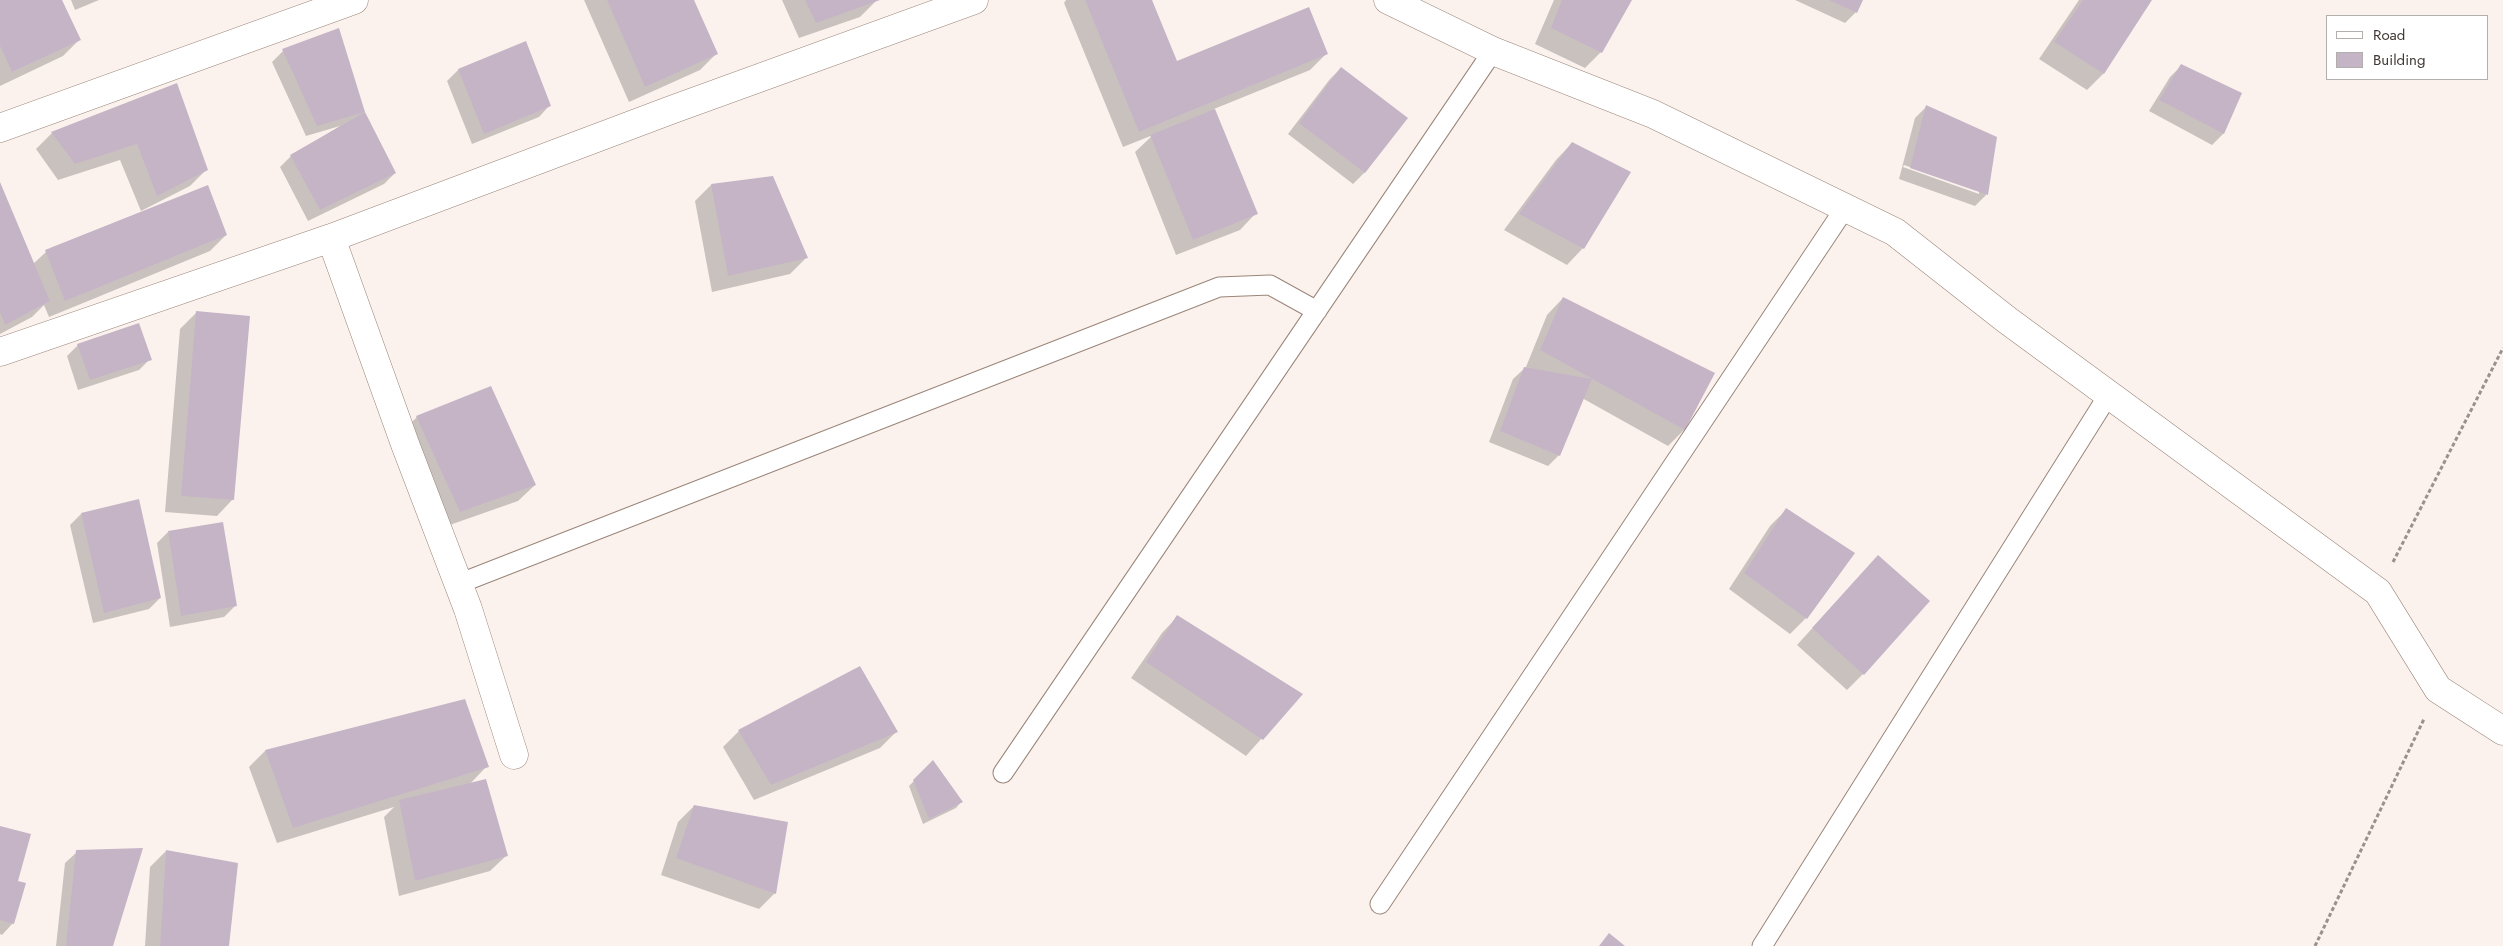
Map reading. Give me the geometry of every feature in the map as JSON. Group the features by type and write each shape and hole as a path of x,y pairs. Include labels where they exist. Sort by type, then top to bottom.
{"street":[{"path":"0,128 354,0"},
{"path":"0,352 332,238 671,110 974,0"},
{"path":"1388,0 1493,51 1653,114 1895,232 2007,320 2378,592 2438,689 2503,731"},
{"path":"332,238 405,444 458,584 514,755"}],"lane":[{"path":"1003,772 1493,51"},
{"path":"1380,904 1845,208"},
{"path":"458,584 1220,287 1270,285 1317,311"},
{"path":"1762,946 2109,394"}],"path":[{"path":"2378,592 2503,348"},
{"path":"2315,946 2438,689"}],"building":[{"path":"0,0 62,0 81,40 12,72 0,46"},
{"path":"607,0 694,0 718,54 645,87"},
{"path":"805,0 880,0 816,23"},
{"path":"1085,0 1152,0 1177,61 1309,7 1328,54 1139,132"},
{"path":"1562,0 1632,0 1602,53 1551,28"},
{"path":"1829,0 1863,0 1857,13"},
{"path":"2083,0 2152,0 2104,74 2054,42"},
{"path":"339,28 365,112 317,126 282,49"},
{"path":"526,41 551,106 484,134 458,69"},
{"path":"2181,64 2242,93 2224,134 2159,100"},
{"path":"1341,67 1408,118 1365,173 1299,123"},
{"path":"177,83 208,170 157,196 137,144 75,164 51,132"},
{"path":"1926,105 1997,137 1988,195 1910,168"},
{"path":"1215,109 1258,214 1193,240 1150,135"},
{"path":"365,112 396,173 320,210 290,155"},
{"path":"1572,142 1631,172 1584,249 1519,214"},
{"path":"773,176 808,258 728,276 711,184"},
{"path":"0,182 50,301 5,325 0,312"},
{"path":"208,185 227,235 65,301 45,250"},
{"path":"1563,297 1715,373 1685,430 1540,350"},
{"path":"196,311 250,316 234,500 181,496"},
{"path":"139,323 152,360 90,380 77,344"},
{"path":"1524,367 1592,379 1560,456 1500,431"},
{"path":"491,386 536,485 460,512 416,416"},
{"path":"139,499 161,598 104,613 81,513"},
{"path":"1786,508 1855,553 1807,619 1744,573"},
{"path":"223,522 237,606 181,616 168,531"},
{"path":"1878,555 1930,601 1864,675 1812,628"},
{"path":"1177,615 1303,694 1263,740 1146,662"},
{"path":"860,666 898,732 771,785 738,730"},
{"path":"465,699 489,767 293,828 265,750"},
{"path":"933,760 963,802 929,819 913,780"},
{"path":"486,779 508,856 415,881 399,800"},
{"path":"694,805 788,822 776,894 676,858"},
{"path":"0,826 31,834 18,881 26,883 14,924 0,920"},
{"path":"143,848 113,946 66,946 76,850"},
{"path":"166,850 238,863 229,946 160,946"},
{"path":"1609,933 1625,946 1599,946"}]}
